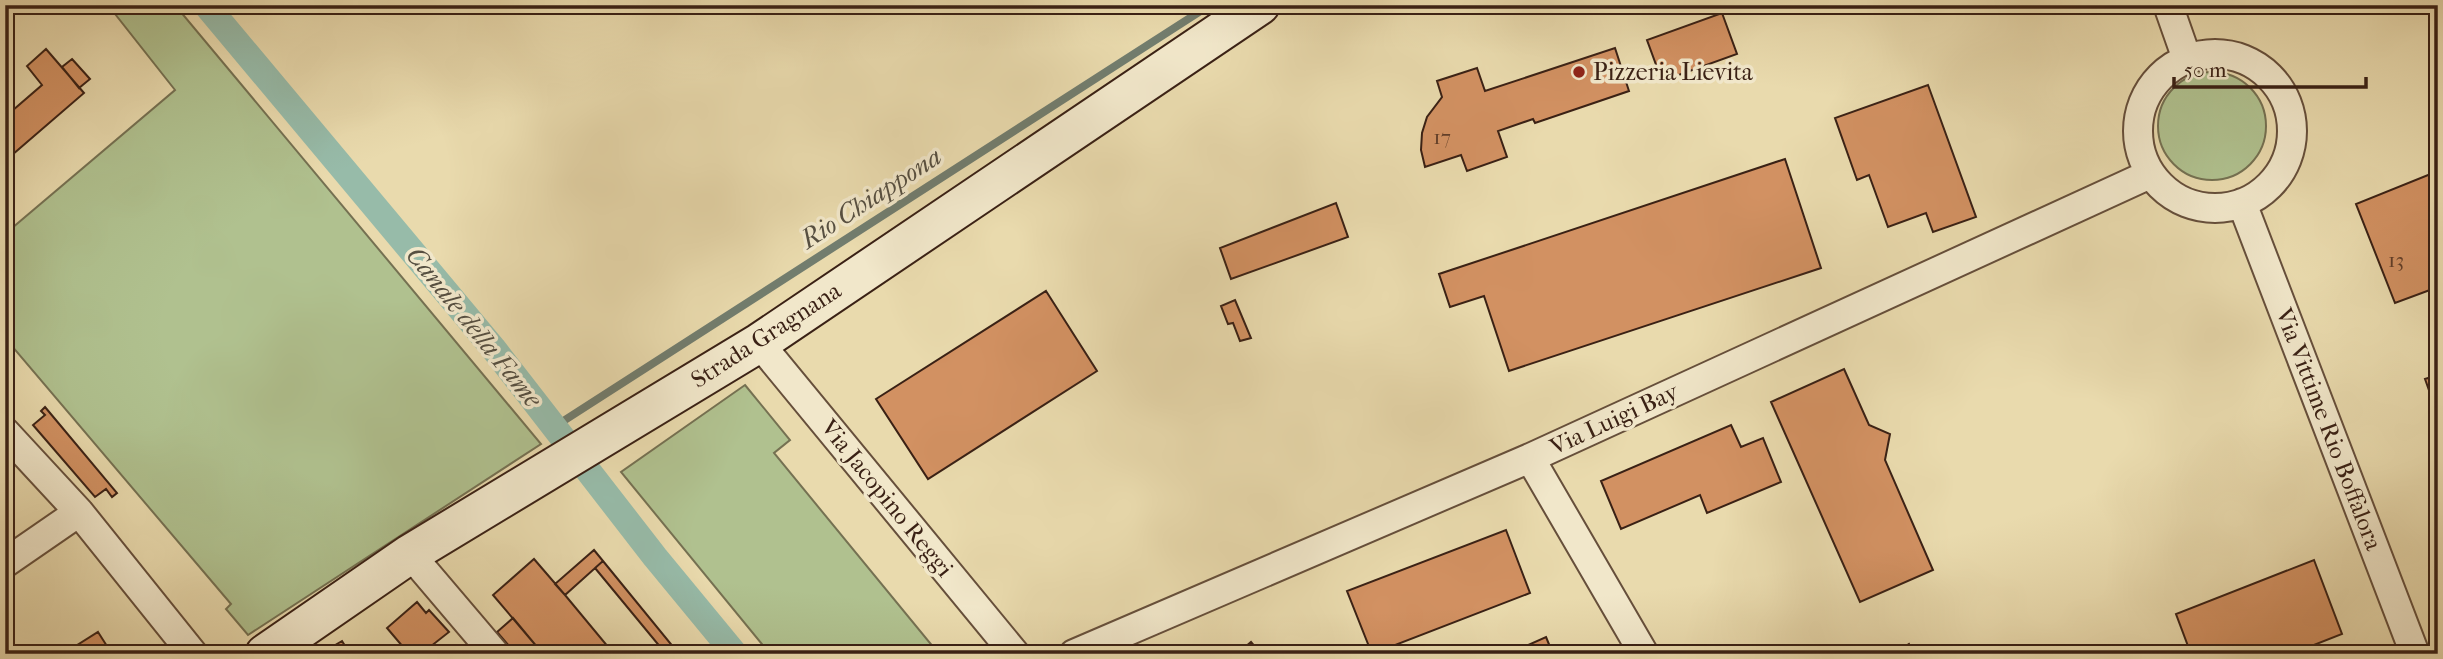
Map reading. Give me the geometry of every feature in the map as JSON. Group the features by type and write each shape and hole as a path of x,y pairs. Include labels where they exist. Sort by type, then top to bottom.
{"street":[{"name":"Strada Gragnana","path":"265,654 410,554 759,343 1260,5"},
{"path":"2168,5 2187,60"},
{"path":"2209,54 2232,56 2254,65 2272,79 2285,99 2292,121 2291,147 2281,171 2264,190 2242,203 2217,209 2191,205 2168,193 2150,174 2141,153 2137,131 2141,108 2159,79 2167,71 2187,60 2209,54"},
{"name":"Via Luigi Bay","path":"1074,654 1530,458 2150,174"},
{"name":"Via Vittime Rio Boffalora","path":"2242,203 2415,654"},
{"name":"Via Jacopino Reggi","path":"759,343 1015,654"},
{"path":"5,432 79,512 193,654"},
{"path":"1530,458 1644,654"},
{"path":"5,563 79,512"},
{"path":"410,554 495,654"}],"green space":[{"path":"108,5 175,5 541,444 248,635 226,609 231,604 5,338 5,234 175,90"},
{"path":"2212,72 2233,76 2251,87 2262,105 2266,126 2262,147 2251,165 2233,176 2212,180 2191,176 2173,165 2162,147 2158,126 2162,105 2173,87 2191,76"},
{"path":"745,385 790,440 774,453 939,654 770,654 621,472"}],"building":[{"path":"1722,13 1737,54 1662,81 1647,40"},
{"path":"1615,48 1629,91 1535,123 1533,119 1498,131 1507,157 1467,171 1461,155 1425,167 1421,150 1422,133 1427,117 1442,97 1437,81 1477,68 1485,91"},
{"path":"46,49 84,93 5,161 5,117 42,85 27,66"},
{"path":"72,59 90,79 79,88 62,67"},
{"path":"1928,85 1976,217 1933,232 1926,213 1888,227 1869,175 1857,180 1835,118"},
{"path":"1785,159 1821,268 1509,371 1484,296 1450,307 1439,274"},
{"path":"2438,171 2438,287 2395,303 2356,204"},
{"path":"1336,203 1348,237 1231,279 1220,248"},
{"path":"1046,291 1097,371 928,479 876,399"},
{"path":"1235,300 1251,338 1240,341 1233,323 1228,324 1221,306"},
{"path":"1844,369 1869,425 1890,434 1885,460 1933,570 1860,602 1771,402"},
{"path":"2438,375 2438,416 2425,379"},
{"path":"45,407 117,493 112,497 106,489 95,497 33,425 45,415 41,411"},
{"path":"1731,425 1741,447 1763,438 1781,482 1707,513 1700,495 1621,529 1601,481"},
{"path":"1506,530 1530,593 1372,654 1347,591"},
{"path":"594,550 603,561 565,595 555,584"},
{"path":"534,559 614,654 543,654 493,595"},
{"path":"2314,560 2342,634 2291,654 2191,654 2176,614"},
{"path":"603,561 679,654 666,654 595,568"},
{"path":"417,602 426,613 429,610 449,632 421,654 409,654 387,628"},
{"path":"513,618 543,654 516,654 497,632"},
{"path":"98,632 112,654 63,654"},
{"path":"1546,637 1553,654 1508,654"},
{"path":"342,641 350,654 320,654"},
{"path":"1251,642 1261,654 1237,654"},
{"path":"1909,644 1915,654 1894,654"}],"waterway":[{"name":"Canale della Fame","path":"206,5 493,348 655,557 735,654"},
{"name":"Rio Chiappona","path":"554,427 1210,5"}],"place":[{"name":"Pizzeria Lievita","path":"1579,72"}]}
